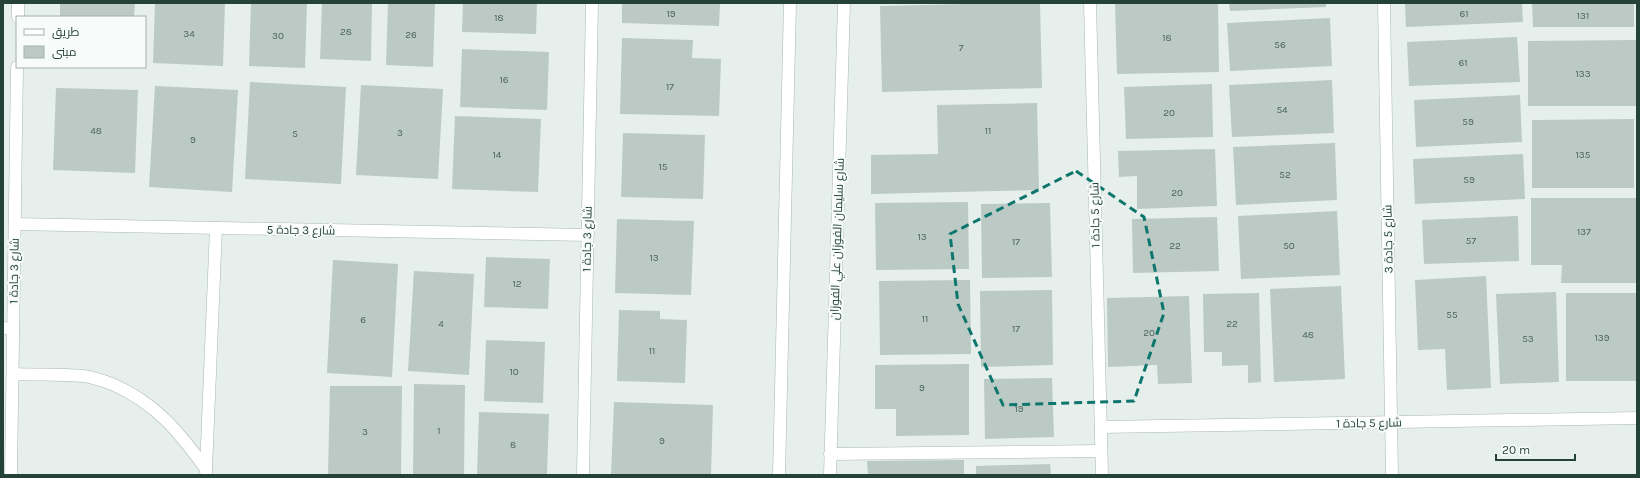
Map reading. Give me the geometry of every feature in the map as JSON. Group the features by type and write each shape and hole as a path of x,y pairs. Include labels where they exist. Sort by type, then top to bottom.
{"street":[{"path":"18,3 18,16"},
{"name":"شارع 3 جادة 1","path":"583,475 592,3"},
{"path":"779,475 790,3"},
{"name":"شارع سليمان الفوزان علي الفوزان","path":"830,475 844,3"},
{"name":"شارع 5 جادة 1","path":"1090,3 1102,475"},
{"name":"شارع 5 جادة 3","path":"1384,3 1392,475"},
{"name":"شارع 3 جادة 1","path":"11,475 13,374 8,329 15,224 17,68"},
{"name":"شارع 3 جادة 5","path":"15,224 588,235"},
{"path":"206,472 216,228"},
{"path":"13,374 84,376 107,382 131,392 156,410 183,438 206,472"},
{"name":"شارع 5 جادة 1","path":"1101,426 1637,418"},
{"path":"830,454 1101,451"}],"highlighted area":[{"path":"1076,171 1144,217 1164,313 1134,401 1003,405 958,304 950,234"}],"building":[{"path":"60,3 135,3 134,16 60,16"},
{"path":"155,3 225,3 223,66 153,63"},
{"path":"251,3 307,3 305,68 249,66"},
{"path":"322,3 372,3 371,61 320,59"},
{"path":"388,3 435,3 433,67 386,65"},
{"path":"463,3 537,3 536,34 462,32"},
{"path":"622,3 720,3 719,26 622,23"},
{"path":"1040,3 1042,88 882,92 880,6"},
{"path":"1115,3 1218,3 1219,72 1117,74"},
{"path":"1229,3 1326,3 1326,7 1230,11"},
{"path":"1405,3 1522,3 1523,22 1406,27"},
{"path":"1532,3 1634,3 1634,27 1533,27"},
{"path":"1330,18 1332,66 1230,71 1227,23"},
{"path":"1517,37 1520,82 1409,86 1407,42"},
{"path":"622,38 693,40 692,58 721,59 719,116 620,114"},
{"path":"1637,40 1637,106 1528,106 1528,41"},
{"path":"462,49 549,52 547,110 460,107"},
{"path":"1332,80 1334,133 1232,137 1229,85"},
{"path":"250,82 346,87 341,184 245,179"},
{"path":"1212,84 1213,137 1126,139 1124,87"},
{"path":"361,85 443,89 438,179 356,175"},
{"path":"155,86 238,90 232,192 149,187"},
{"path":"56,88 138,90 135,173 53,170"},
{"path":"1520,95 1522,142 1416,147 1414,100"},
{"path":"1037,103 1039,190 871,194 871,155 938,154 937,105"},
{"path":"455,116 541,119 538,192 452,189"},
{"path":"1634,119 1634,188 1532,188 1532,120"},
{"path":"623,133 705,135 703,199 621,197"},
{"path":"1335,143 1337,200 1236,205 1233,147"},
{"path":"1215,149 1217,206 1137,209 1137,176 1119,177 1118,151"},
{"path":"1523,154 1525,199 1415,204 1413,159"},
{"path":"1531,198 1637,198 1637,283 1561,283 1562,265 1531,265"},
{"path":"968,202 969,269 876,270 875,203"},
{"path":"1050,203 1052,277 982,278 981,204"},
{"path":"1337,211 1340,275 1241,279 1238,216"},
{"path":"1518,216 1519,261 1424,264 1422,220"},
{"path":"1217,217 1219,271 1133,273 1132,219"},
{"path":"617,219 694,221 691,295 615,293"},
{"path":"486,257 550,259 548,309 484,307"},
{"path":"333,260 398,264 392,377 327,373"},
{"path":"414,271 474,274 469,375 408,371"},
{"path":"1486,276 1491,388 1447,390 1445,349 1418,350 1415,280"},
{"path":"970,280 971,354 880,355 879,281"},
{"path":"1341,286 1345,379 1274,382 1270,289"},
{"path":"1052,290 1053,365 981,367 980,291"},
{"path":"1556,292 1559,382 1500,384 1496,294"},
{"path":"1259,293 1261,382 1248,383 1248,365 1222,366 1222,352 1204,352 1203,294"},
{"path":"1566,293 1637,293 1637,381 1566,381"},
{"path":"1189,296 1192,383 1158,384 1157,365 1108,367 1107,298"},
{"path":"619,310 660,311 660,319 687,320 685,383 617,381"},
{"path":"486,340 545,342 543,403 484,401"},
{"path":"969,364 969,435 896,436 896,409 875,409 875,365"},
{"path":"1052,378 1054,437 985,439 984,379"},
{"path":"414,384 465,385 464,475 413,475"},
{"path":"330,386 402,386 401,475 328,475"},
{"path":"614,402 713,405 711,475 611,475"},
{"path":"479,412 549,414 547,475 477,475"},
{"path":"964,460 964,475 868,475 867,461"},
{"path":"1050,464 1051,475 976,475 976,466"}]}
